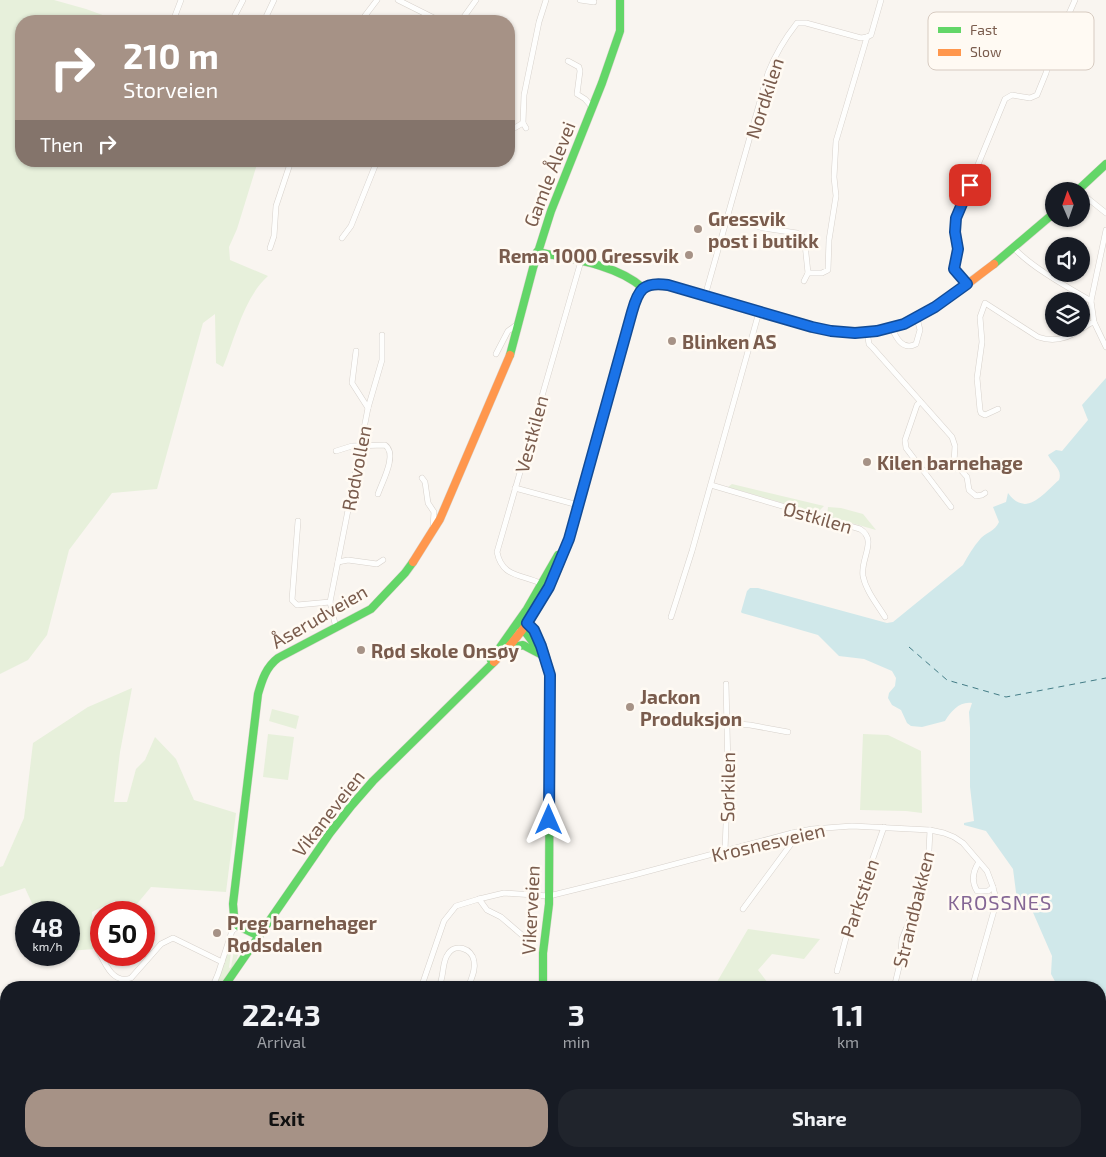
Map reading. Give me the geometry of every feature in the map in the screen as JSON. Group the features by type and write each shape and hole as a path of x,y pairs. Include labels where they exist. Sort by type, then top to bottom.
{"main road":[{"name":"Gamle Ålevei","path":"620,0 620,31 537,252 581,261 624,274 643,288"},
{"path":"1088,182 1106,164"},
{"path":"523,625 573,520 639,291 650,284 661,284 831,331 867,332 892,328 917,318 967,284 1014,248 1045,221"},
{"name":"Åserudveien","path":"238,926 233,911 233,893 257,703 262,680 271,662 364,614 378,603 405,573 433,531 447,504 508,362 537,252"},
{"name":"Vikaneveien","path":"479,676 509,648 523,625"},
{"name":"Vikaneveien","path":"228,981 330,833 352,806 373,781 479,676 523,625"},
{"name":"Vikerveien","path":"523,625 544,656 550,680 549,896 543,953 543,981"},
{"path":"509,648 523,645 544,656"},
{"path":"238,926 259,936"}],"street":[{"path":"175,15 181,0"},
{"path":"235,15 243,0"},
{"path":"267,15 274,0"},
{"path":"366,15 377,0"},
{"path":"398,0 428,15"},
{"path":"465,15 476,0"},
{"path":"515,129 524,126 526,81 540,15 546,0"},
{"path":"580,0 594,2"},
{"path":"808,274 822,273 828,270 829,240 836,196 834,178 836,141 867,37 871,35 880,0"},
{"path":"1070,12 1075,0"},
{"name":"Nordkilen","path":"705,296 771,67 793,28 798,23 806,23 861,38 867,37"},
{"path":"568,61 577,65 580,69 577,94 592,106"},
{"path":"967,284 954,269 958,249 955,232 956,218 1005,99 1012,95 1030,98 1037,95 1047,70"},
{"path":"270,248 274,236 276,206 289,167"},
{"path":"342,238 351,226 375,167"},
{"path":"1090,200 1106,213"},
{"path":"727,217 763,228 797,233 802,236 805,244 808,274 804,281"},
{"path":"1106,230 1091,301 1094,322 1106,347"},
{"path":"1014,248 1063,285 1091,301"},
{"name":"Vestkilen","path":"540,583 504,569 498,558 498,545 581,261"},
{"path":"998,409 985,415 980,410 977,378 982,342 981,311 985,303 1044,339 1053,340 1069,336 1094,322"},
{"path":"671,617 682,589 759,312"},
{"path":"892,328 900,342 906,346 912,346 916,344 920,330 917,318"},
{"path":"496,354 508,330 518,323"},
{"path":"867,332 869,344 952,437 954,462 967,477 969,490 976,496 985,493"},
{"name":"Rødvollen","path":"336,628 330,602 368,408 382,360 382,335"},
{"path":"356,351 352,384 368,408"},
{"path":"920,402 917,405 906,440 906,448 951,507"},
{"path":"336,451 361,445 385,445 390,449 390,460 378,494"},
{"path":"422,478 425,482 428,503 434,514 433,531"},
{"name":"Østkilen","path":"711,485 860,528 864,531 869,539 863,575 868,589 885,617"},
{"path":"516,488 578,505"},
{"path":"298,521 292,600 297,605 330,602"},
{"path":"338,562 348,560 377,564 383,560"},
{"name":"Sørkilen","path":"725,851 728,794 726,684"},
{"name":"Sørkilen","path":"727,723 788,732"},
{"name":"Krosnesveien","path":"423,981 441,930 448,915 456,906 504,893 549,896 586,888 792,833 832,826 884,827 930,830 944,833 963,843 987,870 993,887"},
{"name":"Parkstien","path":"837,971 850,923 884,827"},
{"name":"Strandbakken","path":"896,981 900,963 902,939 918,900 923,882 929,850 930,830"},
{"path":"743,909 791,844 792,833"},
{"path":"979,862 973,874 974,887 977,891 983,892 993,887"},
{"path":"974,981 995,907 993,887"},
{"path":"479,899 487,910 506,920 530,942"},
{"path":"215,981 232,931 238,926"},
{"path":"155,951 161,944 172,938 222,962"},
{"path":"441,981 447,954 458,948 463,948 470,952 474,960 470,981"},
{"path":"107,966 110,971 123,979 131,978 142,966"}],"green space":[{"path":"0,0 54,0 102,15 15,15 15,167 256,167 237,229 229,247 230,260 268,276 246,306 223,367 216,363 215,314 203,323 157,489 112,493 69,550 47,635 28,660 0,674"},
{"path":"732,484 824,506 817,513 728,487"},
{"path":"828,507 841,508 863,514 876,530 827,516"},
{"path":"132,688 120,752 114,802 127,802 136,769 145,760 155,737 176,759 194,800 236,813 226,892 151,887 139,901 90,901 90,949 80,950 80,901 31,901 25,888 0,896 0,867 3,866 24,818 33,743 88,707"},
{"path":"272,709 299,716 296,729 269,721"},
{"path":"268,734 294,737 288,780 263,777"},
{"path":"863,734 888,735 921,751 922,813 860,810"},
{"path":"748,929 820,939 804,959 772,954 758,970 766,981 718,981"},
{"path":"233,937 229,968 231,967 236,940 243,943 243,945 237,954 235,964 223,981 217,981"}],"water":[{"path":"1106,378 1106,981 1055,981 1051,974 1052,956 1028,901 1017,900 1013,869 986,831 964,825 964,823 974,821 970,787 969,712 972,703 960,705 945,721 922,727 911,726 907,723 901,710 892,705 888,698 889,693 895,686 896,678 892,671 864,659 839,656 818,635 741,612 747,591 750,588 758,588 887,623 893,622 963,565 981,538 999,522 993,507 1006,502 1008,493 1015,500 1028,504 1041,497 1059,480 1060,473 1048,455 1056,450 1062,451 1088,420 1082,405"}],"ferry route":[{"path":"909,647 947,680 1006,697 1106,678"}],"traffic: fast":[{"path":"510,355 533,268 551,211 602,83 620,31 620,0"},
{"path":"1087,182 1106,164"},
{"path":"994,264 1045,221"},
{"path":"537,252 607,268 620,273 643,288"},
{"path":"582,490 636,300 640,292 646,287 661,284 831,331 853,332"},
{"path":"491,660 527,609 558,555"},
{"path":"259,936 238,926 234,916 233,904 258,694 263,679 270,665 278,658 371,609 413,562"},
{"path":"524,623 536,634 540,641 546,657 550,681 549,904 543,953 543,981"},
{"path":"521,626 541,653"},
{"path":"509,648 523,645 544,656"},
{"path":"228,981 330,833 352,805 373,781 494,662"}],"traffic: slow":[{"path":"853,332 894,326 929,311 994,264"},
{"path":"413,562 440,519 510,355"},
{"path":"494,662 526,625 552,583 564,553 582,490"}],"place":[{"name":"Gressvik post i butikk","path":"698,229"},
{"name":"Rema 1000 Gressvik","path":"689,255"},
{"name":"Blinken AS","path":"672,341"},
{"name":"Kilen barnehage","path":"867,462"},
{"name":"Rød skole Onsøy","path":"361,650"},
{"name":"Jackon Produksjon","path":"630,707"},
{"name":"Preg barnehager Rødsdalen","path":"217,933"}],"district":[{"name":"KROSSNES","path":"1000,902"}],"route":[{"path":"549,820 550,675 534,630 527,623 549,587 569,539 639,291 650,284 668,285 831,331 855,333 892,328 917,318 967,284 954,269 958,249 955,232 956,218 970,185"}]}
